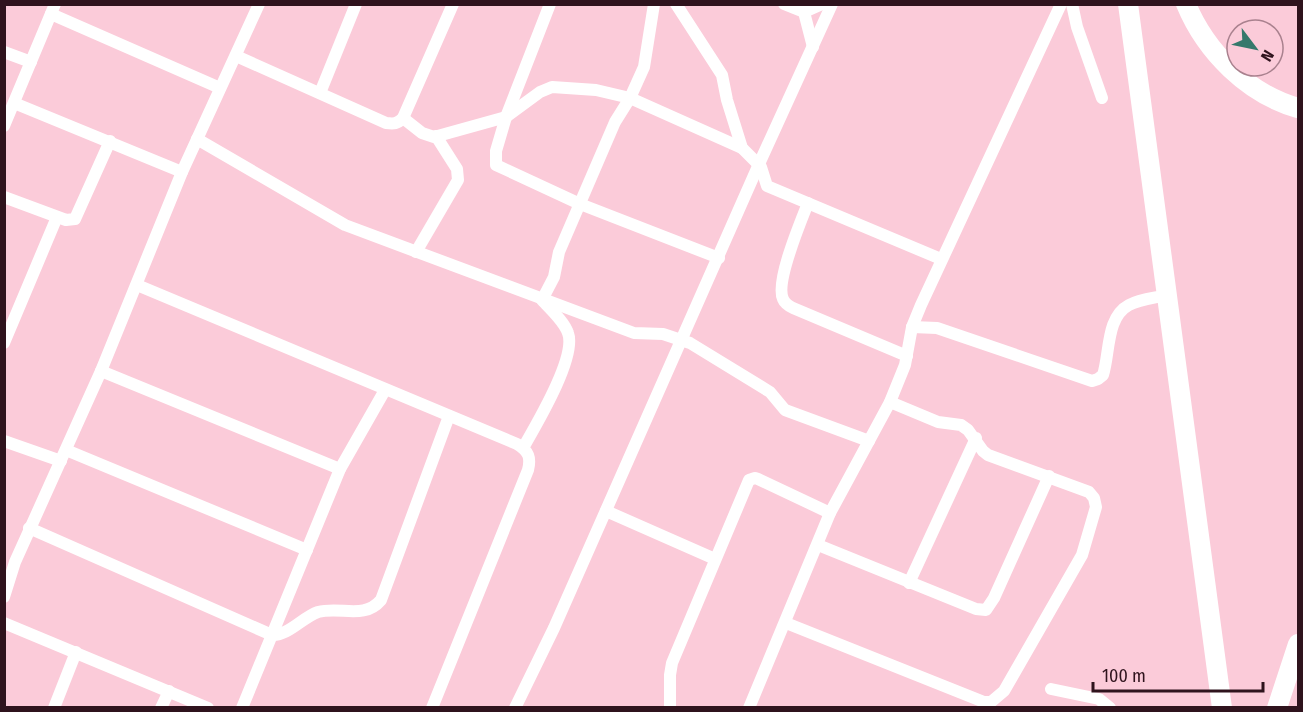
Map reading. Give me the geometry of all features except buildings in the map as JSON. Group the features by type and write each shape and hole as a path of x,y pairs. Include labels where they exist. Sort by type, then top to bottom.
{"highway":[{"path":"1128,4 1222,708"},
{"path":"1186,4 1202,35 1227,66 1272,99 1299,108"},
{"path":"1277,708 1299,644"}],"street":[{"path":"4,597 29,528 64,456 101,371 182,172 259,4"},
{"path":"320,93 356,4"},
{"path":"236,56 386,123 393,124 403,118 453,4"},
{"path":"550,4 506,117 496,151 495,165 580,204 718,258"},
{"path":"542,300 554,277 559,252 615,122 630,98 644,67 654,4"},
{"path":"676,4 722,75 742,148"},
{"path":"784,4 804,12 822,4"},
{"path":"515,708 554,628 832,4"},
{"path":"749,708 830,513 890,402 907,356 912,327 942,259 1061,4"},
{"path":"1072,4 1077,27 1101,98"},
{"path":"4,126 53,9 220,88"},
{"path":"804,12 813,47"},
{"path":"4,52 31,62"},
{"path":"403,118 422,133 435,136 506,117 540,92 552,87 596,90 630,98 742,148 759,164 767,186 942,259"},
{"path":"14,103 182,172"},
{"path":"416,252 458,180 457,169 435,136"},
{"path":"197,139 345,225 634,333 663,334 690,343 770,392 785,410 792,414 869,441"},
{"path":"4,197 72,221 78,216 110,141"},
{"path":"808,203 789,255 782,286 783,300 786,305 907,356"},
{"path":"4,343 57,217"},
{"path":"137,285 524,448 528,453 530,462 528,470 432,708"},
{"path":"912,327 943,330 1092,381 1103,375 1113,328 1122,310 1136,302 1167,295"},
{"path":"524,448 562,374 569,343 568,333 542,300"},
{"path":"101,371 340,469"},
{"path":"242,708 340,469 386,390"},
{"path":"786,623 984,702 991,702 1004,691 1077,564 1096,507 1095,498 1089,492 988,455 961,425 938,422 890,402"},
{"path":"29,528 272,635 281,634 309,615 320,611 368,611 381,600 449,416"},
{"path":"909,583 975,438"},
{"path":"4,441 64,456 307,550"},
{"path":"818,545 976,609 986,610 994,598 1049,476"},
{"path":"670,708 672,663 751,478 758,479 830,513"},
{"path":"606,511 715,559"},
{"path":"4,623 208,708"},
{"path":"54,708 76,652"},
{"path":"1052,689 1099,699 1110,708"},
{"path":"161,708 169,691"}]}
